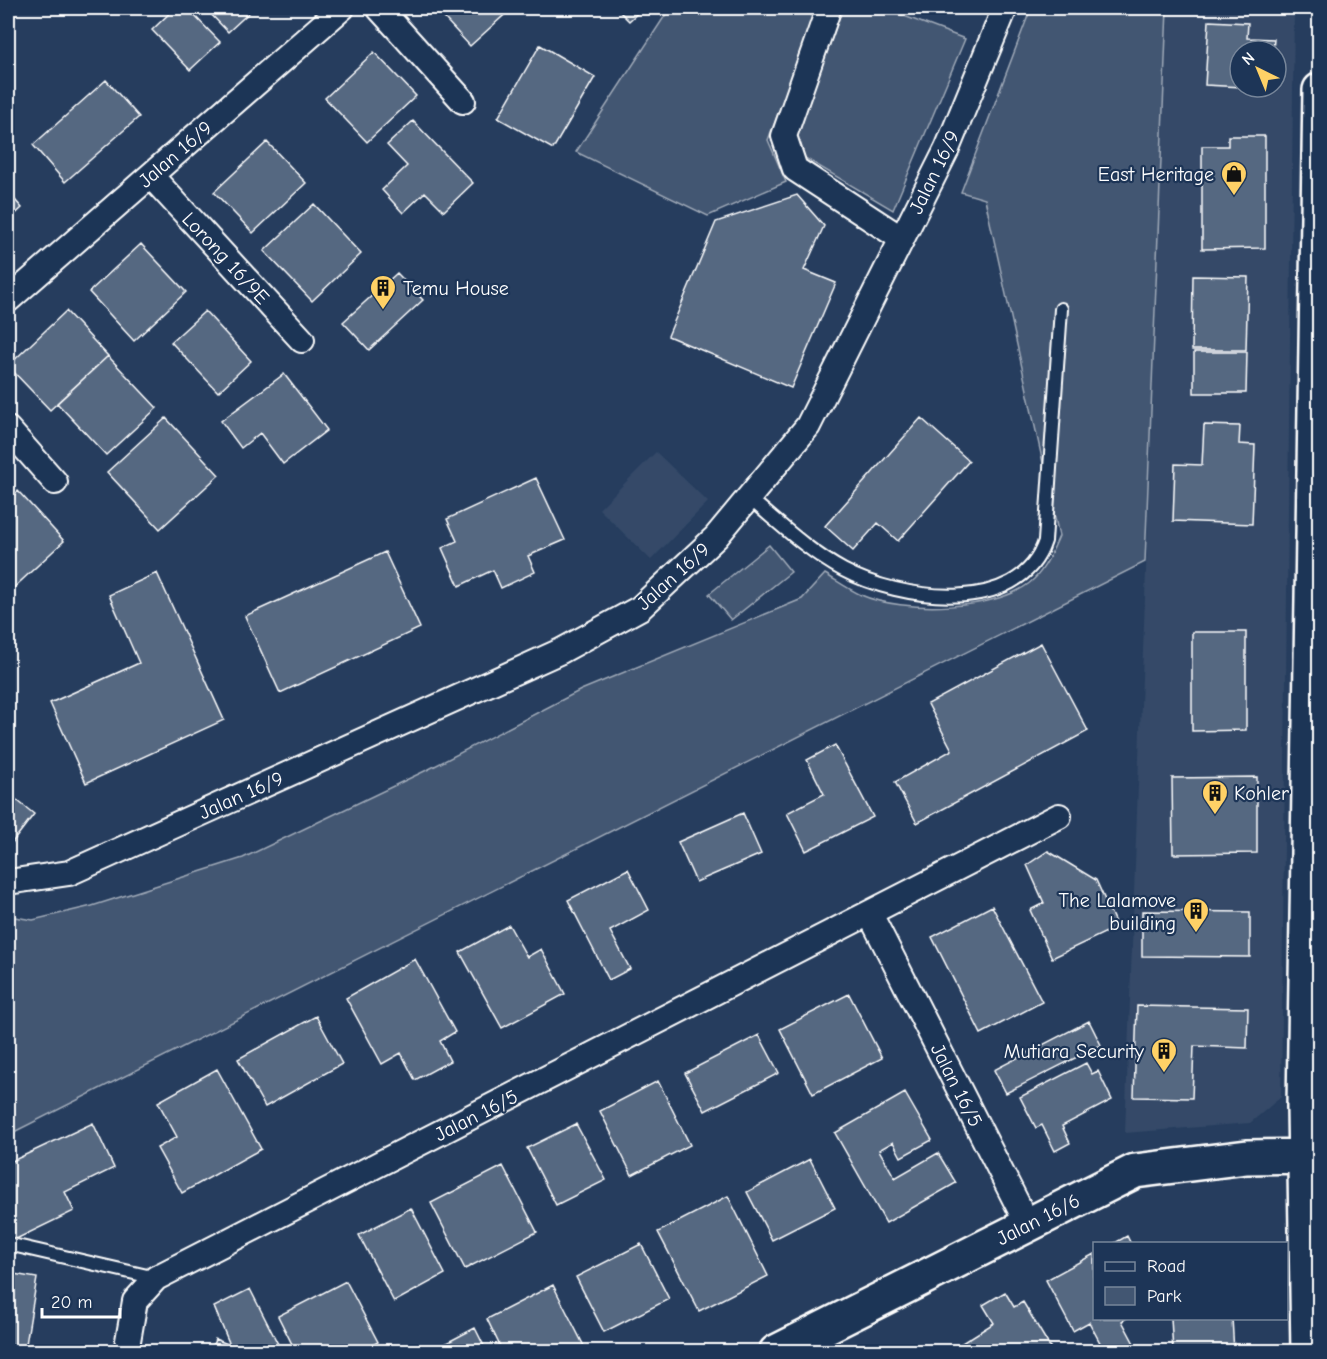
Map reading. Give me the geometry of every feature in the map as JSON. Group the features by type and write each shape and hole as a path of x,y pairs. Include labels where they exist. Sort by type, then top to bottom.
{"main road":[{"path":"1308,1352 1312,1156 1320,90"},
{"name":"Jalan 16/6","path":"776,1352 1135,1171 1248,1157 1312,1156"}],"street":[{"name":"Jalan 16/9","path":"8,300 342,8"},
{"path":"379,8 463,101"},
{"name":"Jalan 16/9","path":"8,882 69,873 561,651 640,608 716,537 808,426 948,149 1005,8"},
{"path":"828,9 784,136 795,169 902,239"},
{"name":"Lorong 16/9E","path":"151,176 302,340"},
{"path":"8,429 55,482"},
{"name":"Jalan 16/5","path":"126,1352 135,1300 156,1278 1059,816"},
{"name":"Jalan 16/5","path":"870,914 1028,1225"}],"lane":[{"path":"749,498 801,542 843,569 869,582 900,591 972,595 998,588 1019,577 1032,567 1045,541 1061,309"},
{"path":"8,1244 156,1278"}],"shaded area":[{"path":"1167,8 1294,8 1281,1097 1250,1123 1125,1133"},
{"path":"656,452 708,502 651,560 599,509"}],"green space":[{"path":"670,8 818,8 768,140 786,182 708,216 576,152"},
{"path":"843,8 883,8 965,39 893,210 805,158 796,136"},
{"path":"1031,8 1167,8 1145,562 8,1135 8,916 33,920 92,906 243,858 429,769 581,690 802,599 825,574 856,593 879,601 925,607 975,603 999,598 1019,590 1034,579 1048,559 1059,536 985,199 961,192"},
{"path":"769,545 791,572 731,620 709,594"}],"building":[{"path":"175,8 187,8 220,42 190,70 152,30"},
{"path":"205,8 254,8 228,32"},
{"path":"435,8 512,8 470,46"},
{"path":"616,8 643,8 629,21"},
{"path":"1209,21 1248,23 1247,38 1274,39 1228,39 1228,86 1205,85"},
{"path":"540,45 595,77 553,149 498,118"},
{"path":"374,52 416,96 367,142 325,98"},
{"path":"106,80 139,117 65,182 33,145"},
{"path":"413,121 473,183 444,211 425,192 403,213 382,190 407,166 387,145"},
{"name":"East Heritage","path":"1228,136 1265,136 1265,248 1202,249 1202,146 1228,146"},
{"path":"267,142 306,183 253,233 214,192"},
{"path":"8,192 22,208 8,221"},
{"path":"797,195 824,226 804,270 836,283 791,388 668,336 716,222"},
{"path":"314,204 361,254 312,301 264,251"},
{"path":"141,244 186,292 134,341 89,292"},
{"name":"Temu House","path":"397,273 423,300 369,350 343,322"},
{"path":"1193,276 1248,277 1246,350 1192,350"},
{"path":"66,311 108,356 50,410 8,366"},
{"path":"205,311 251,361 218,392 171,342"},
{"path":"1194,352 1247,352 1246,393 1194,393"},
{"path":"108,356 157,408 106,455 57,403"},
{"path":"284,374 327,430 283,464 260,433 241,448 221,421"},
{"path":"166,418 219,475 160,529 107,472"},
{"path":"921,418 969,461 898,541 878,523 853,551 825,526"},
{"path":"1204,425 1240,426 1239,444 1255,445 1252,524 1173,521 1175,464 1202,465"},
{"path":"536,478 565,540 528,556 535,572 501,588 493,570 459,586 442,548 457,541 447,519"},
{"path":"18,491 64,541 8,593 8,501"},
{"path":"385,552 420,628 280,693 245,616"},
{"path":"157,573 224,720 86,783 50,703 139,663 109,595"},
{"path":"1192,632 1246,632 1246,730 1192,731"},
{"path":"1041,643 1088,731 917,823 895,782 952,750 928,704"},
{"path":"835,745 873,817 806,851 787,813 824,794 807,760"},
{"name":"Kohler","path":"1257,777 1257,853 1173,854 1172,778"},
{"path":"8,793 34,814 8,848"},
{"path":"743,813 761,854 696,882 678,842"},
{"path":"1048,851 1096,880 1117,927 1052,958 1030,910 1044,903 1027,865"},
{"path":"628,869 649,910 610,931 630,969 609,980 568,900"},
{"path":"992,906 1042,1002 981,1034 932,937"},
{"name":"The Lalamove building","path":"1142,911 1250,912 1250,957 1142,956"},
{"path":"509,925 527,957 541,949 565,994 502,1028 460,952"},
{"path":"415,959 455,1032 440,1041 450,1061 415,1080 401,1053 382,1064 346,998"},
{"path":"849,994 882,1058 813,1094 780,1029"},
{"name":"Mutiara Security","path":"1137,1006 1248,1008 1247,1048 1194,1046 1192,1098 1134,1097"},
{"path":"316,1016 342,1064 265,1107 238,1059"},
{"path":"1089,1021 1101,1045 1006,1093 994,1070"},
{"path":"759,1035 779,1073 705,1111 685,1073"},
{"path":"1086,1063 1092,1074 1098,1071 1112,1100 1062,1126 1070,1143 1055,1151 1042,1125 1036,1128 1020,1097"},
{"path":"217,1069 261,1149 182,1193 157,1148 177,1137 158,1102"},
{"path":"658,1081 690,1145 632,1175 600,1111"},
{"path":"905,1093 932,1140 901,1157 893,1142 879,1150 895,1178 938,1153 956,1183 886,1223 835,1133"},
{"path":"93,1123 114,1168 65,1192 74,1211 12,1241 8,1232 8,1163"},
{"path":"576,1124 606,1180 556,1205 527,1148"},
{"path":"810,1159 835,1208 772,1240 747,1192"},
{"path":"503,1166 537,1232 465,1269 431,1203"},
{"path":"728,1196 768,1276 699,1311 658,1232"},
{"path":"411,1208 445,1274 394,1302 359,1235"},
{"path":"1127,1236 1130,1242 1116,1242"},
{"path":"641,1244 669,1299 604,1332 576,1277"},
{"path":"1093,1255 1093,1320 1124,1320 1122,1321 1137,1349 1133,1352 1105,1352 1089,1322 1073,1331 1046,1280"},
{"path":"8,1273 37,1278 25,1350 8,1347"},
{"path":"346,1281 378,1342 360,1352 296,1352 278,1316"},
{"path":"553,1285 587,1352 503,1352 487,1319"},
{"path":"250,1289 282,1352 211,1352 215,1339 230,1345 214,1307"},
{"path":"1005,1292 1014,1307 1023,1302 1053,1352 956,1352 954,1348 994,1323 983,1305"},
{"path":"1171,1320 1232,1320 1234,1352 1173,1352"},
{"path":"475,1328 487,1352 429,1352"}],"place":[{"name":"East Heritage","path":"1234,197"},
{"name":"Temu House","path":"383,311"},
{"name":"Kohler","path":"1215,816"},
{"name":"The Lalamove building","path":"1196,934"},
{"name":"Mutiara Security","path":"1164,1074"}]}
